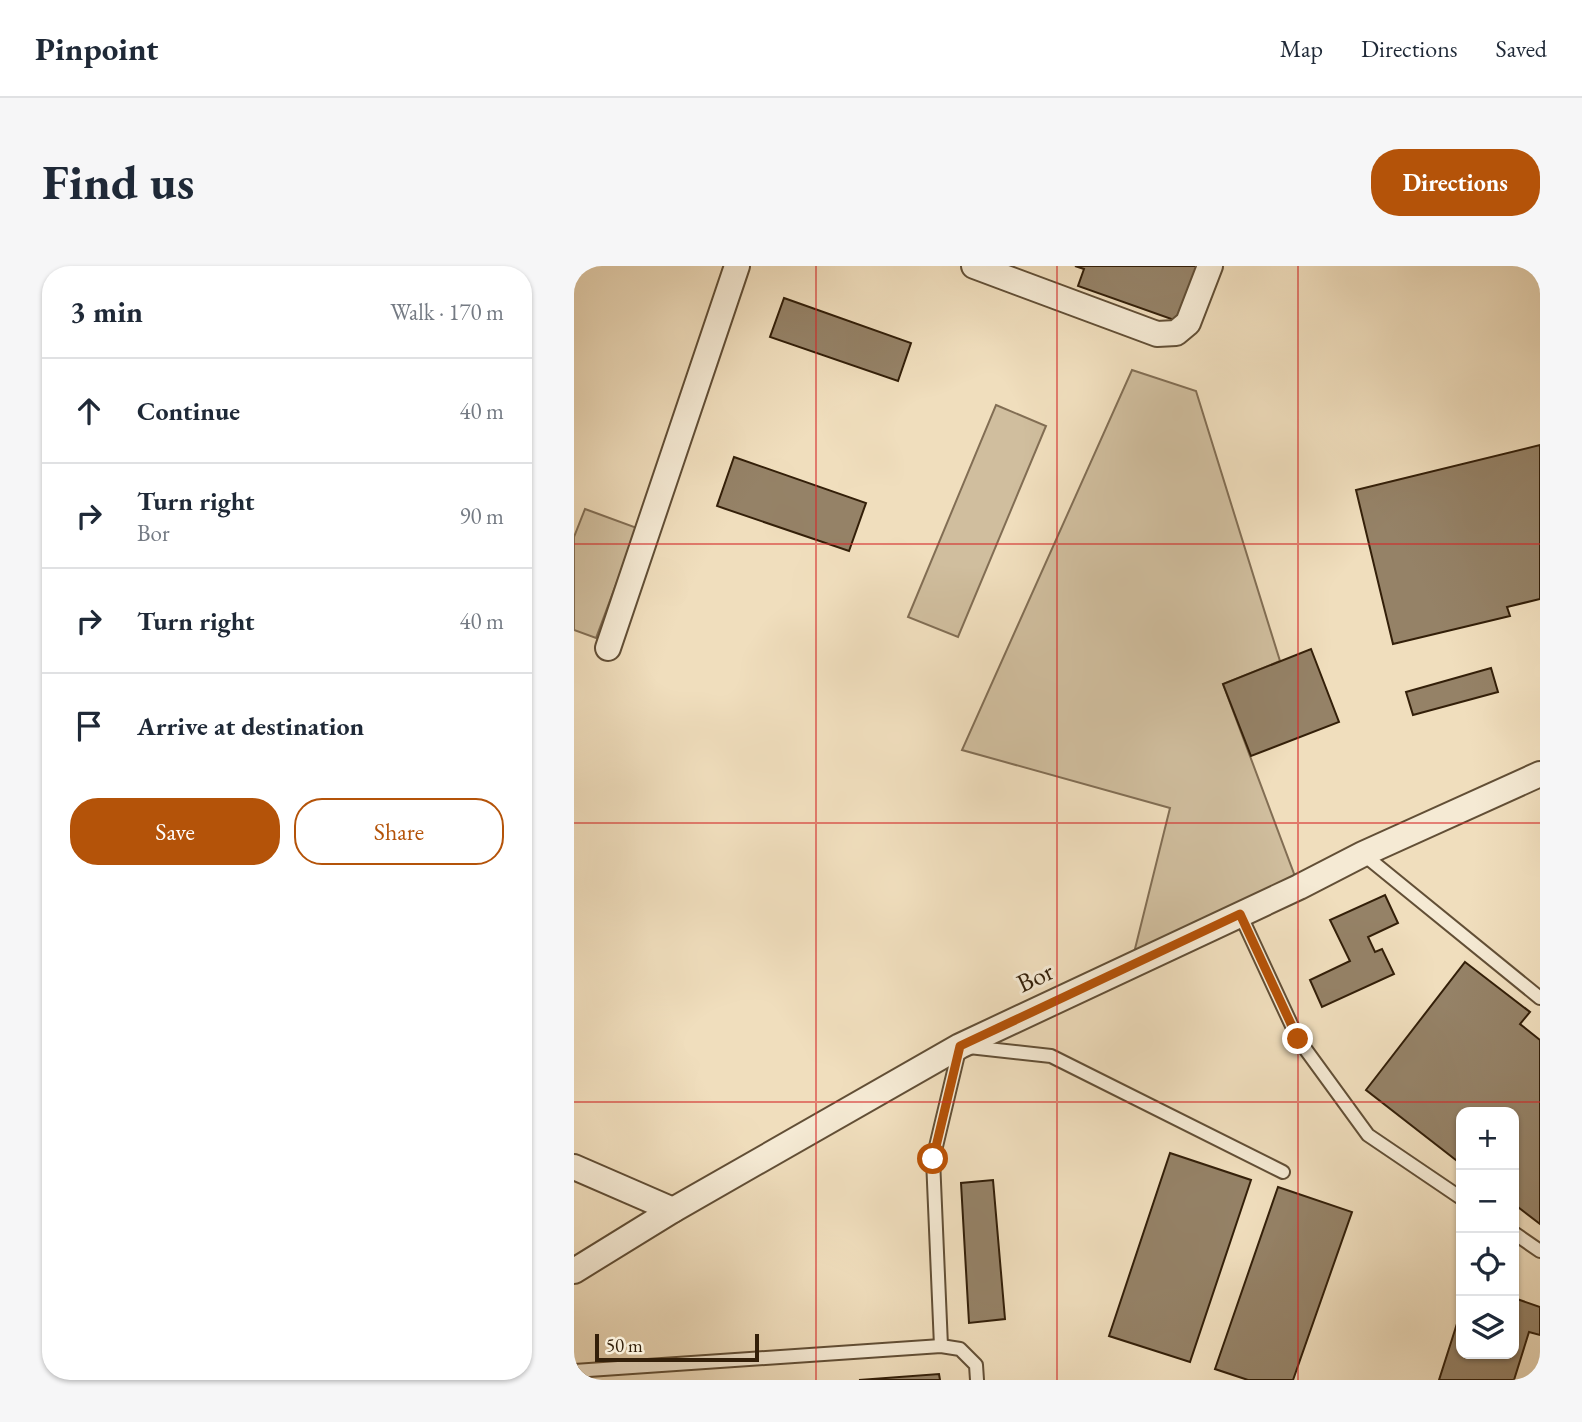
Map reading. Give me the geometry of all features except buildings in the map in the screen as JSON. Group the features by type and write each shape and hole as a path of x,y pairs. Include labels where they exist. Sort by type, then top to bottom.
{"street":[{"path":"608,648 737,266"},
{"path":"975,266 1157,334 1176,333 1188,323 1210,266"},
{"name":"Bor","path":"574,1271 673,1210 960,1046 1540,774"},
{"path":"574,1167 673,1210"}],"lane":[{"path":"1363,855 1540,998"},
{"path":"1240,914 1298,1039 1368,1135 1456,1195"},
{"path":"942,1346 933,1159 960,1046 1051,1056 1283,1172"},
{"path":"1519,1236 1540,1251"},
{"path":"574,1371 942,1346 960,1349 976,1365 977,1380"}],"shaded area":[{"path":"1132,370 1196,391 1280,661 1223,684 1299,887 1131,965 1170,808 962,750"},
{"path":"996,405 1046,426 958,637 908,617"},
{"path":"585,509 637,528 596,638 574,630 574,537"}],"route":[{"path":"933,1159 960,1046 1240,914 1298,1039"}]}
